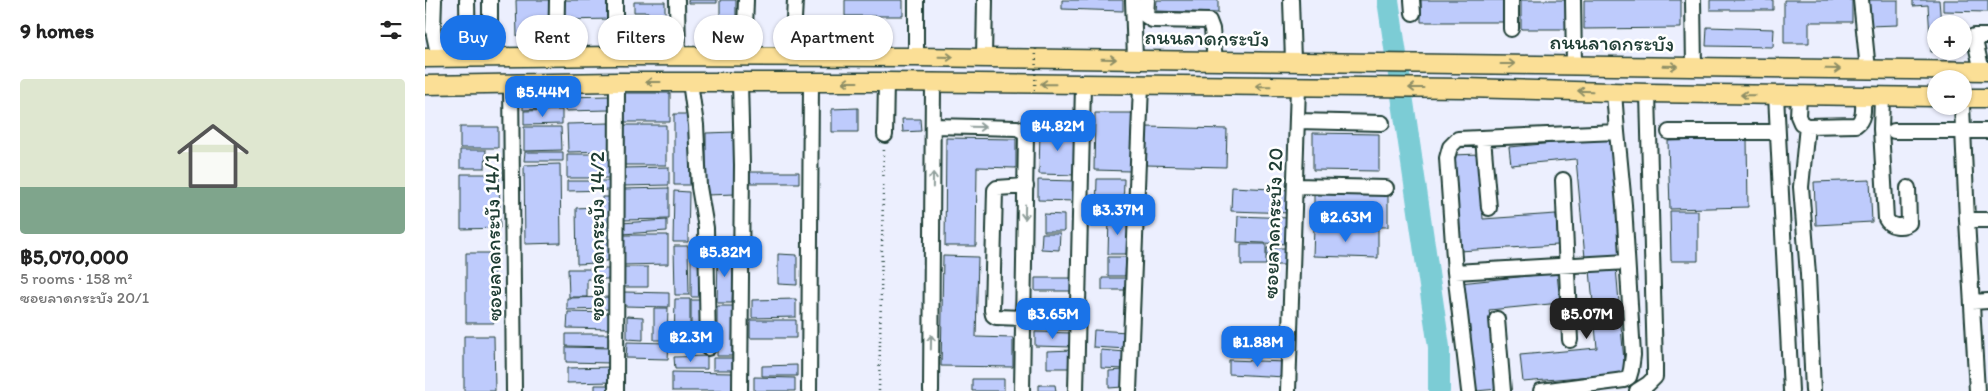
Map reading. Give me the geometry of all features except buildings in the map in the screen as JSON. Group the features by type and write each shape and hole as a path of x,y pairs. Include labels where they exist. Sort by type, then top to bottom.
{"main road":[{"name":"ถนนลาดกระบัง","path":"893,57 1574,64 1985,71"},
{"path":"425,84 886,82 1465,88 1927,98"},
{"path":"1972,98 1988,98"}],"street":[{"path":"432,58 429,30 434,0"},
{"path":"467,0 467,15"},
{"path":"490,0 490,15"},
{"path":"557,0 557,15"},
{"path":"615,0 615,15"},
{"path":"677,0 677,15"},
{"path":"745,15 746,0"},
{"path":"794,15 795,0"},
{"path":"916,0 916,57"},
{"path":"984,58 985,0"},
{"path":"1133,0 1135,59"},
{"path":"1147,0 1146,16 1153,20 1209,21 1212,29 1215,60"},
{"path":"1291,0 1293,62"},
{"path":"1511,0 1511,29"},
{"path":"1573,0 1574,64"},
{"path":"1693,0 1694,67"},
{"path":"1861,0 1868,70"},
{"path":"1975,36 1985,71"},
{"name":"ซอยลาดกระบัง 14/2","path":"616,391 617,82"},
{"path":"690,82 696,125 699,187 706,228 708,348"},
{"path":"740,82 742,165 740,391"},
{"path":"809,391 811,82"},
{"path":"885,135 886,82"},
{"name":"ซอยลาดกระบัง 14/1","path":"511,83 514,391"},
{"path":"931,391 933,83"},
{"path":"1076,391 1083,85"},
{"path":"1129,391 1141,85"},
{"name":"ซอยลาดกระบัง 20","path":"1289,391 1298,87"},
{"path":"1541,391 1629,378 1633,355 1614,92"},
{"path":"1637,391 1655,377 1648,93"},
{"path":"1776,95 1791,391"},
{"path":"1799,96 1798,116 1801,123 1807,126 1856,126 1861,122 1863,96"},
{"path":"1882,97 1881,129 1888,223 1893,225 1909,223 1908,188"},
{"path":"1962,115 1972,302 1981,382"},
{"path":"1297,121 1382,123"},
{"path":"934,126 1017,128 1026,133 1022,391"},
{"path":"1807,126 1801,187 1808,274 1813,391"},
{"path":"1894,131 1988,131"},
{"path":"1469,391 1455,272 1447,155 1449,147 1457,140 1617,132"},
{"path":"1669,132 1777,132"},
{"path":"1483,138 1489,208"},
{"path":"1563,180 1570,340"},
{"path":"1023,318 996,317 993,315 992,300 995,190 997,188 1026,186"},
{"path":"1295,186 1386,188"},
{"path":"1967,220 1988,220"},
{"path":"1455,272 1627,262"},
{"path":"1972,302 1988,301"},
{"path":"1497,318 1503,391"}],"path":[{"path":"1035,90 1036,48"},
{"path":"879,391 885,135"}],"waterway":[{"path":"1388,0 1439,347 1439,391"}]}
